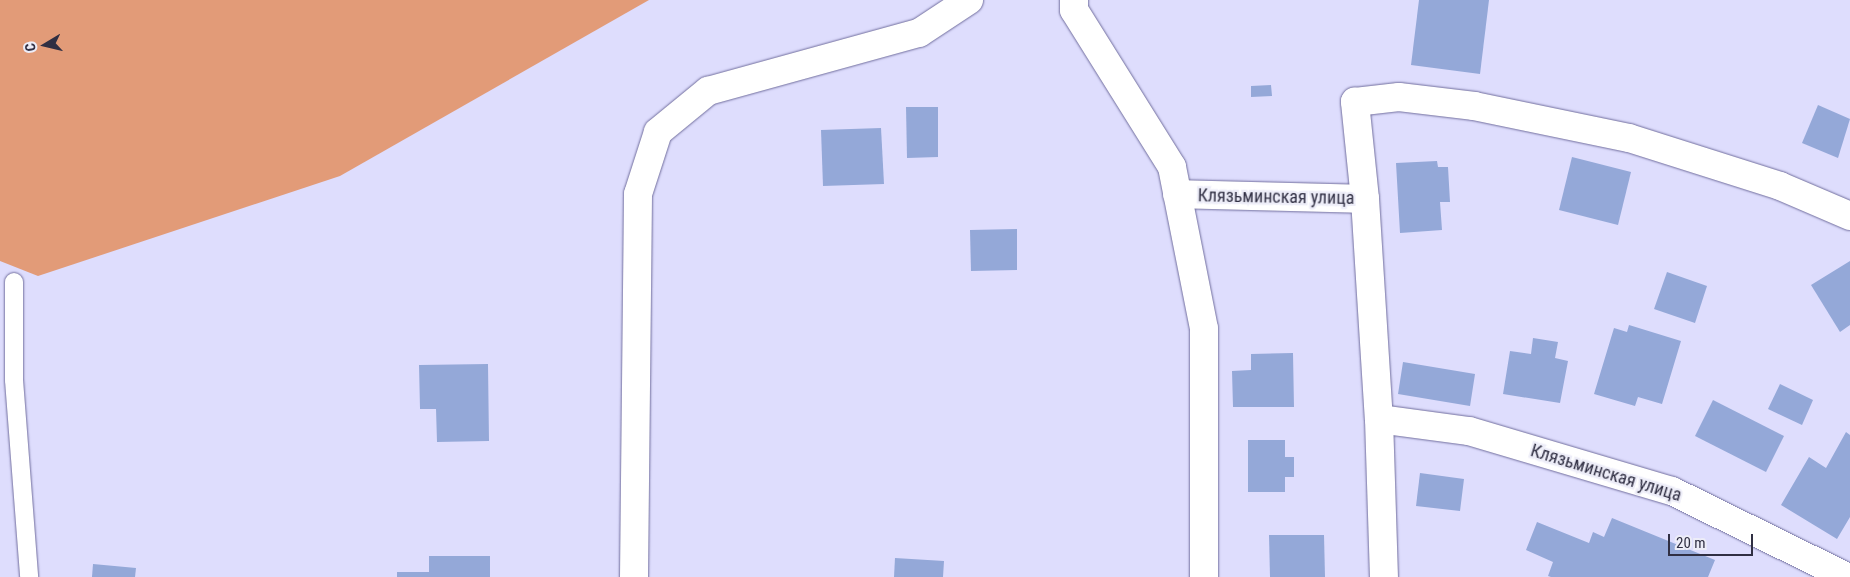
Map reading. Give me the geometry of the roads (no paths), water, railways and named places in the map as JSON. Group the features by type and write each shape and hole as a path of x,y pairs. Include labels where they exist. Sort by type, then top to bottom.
{"street":[{"path":"634,577 638,194 658,132 708,91 919,32 969,0"},
{"path":"1074,0 1074,10 1172,167 1204,330 1204,577"},
{"path":"1365,199 1355,102 1399,97 1474,106 1629,138 1780,186 1850,216"},
{"name":"Клязьминская улица","path":"1177,194 1365,199 1380,419 1384,577"},
{"name":"Клязьминская улица","path":"1380,419 1469,431 1672,491 1847,577"}],"lane":[{"path":"14,282 14,380 29,577"}]}
